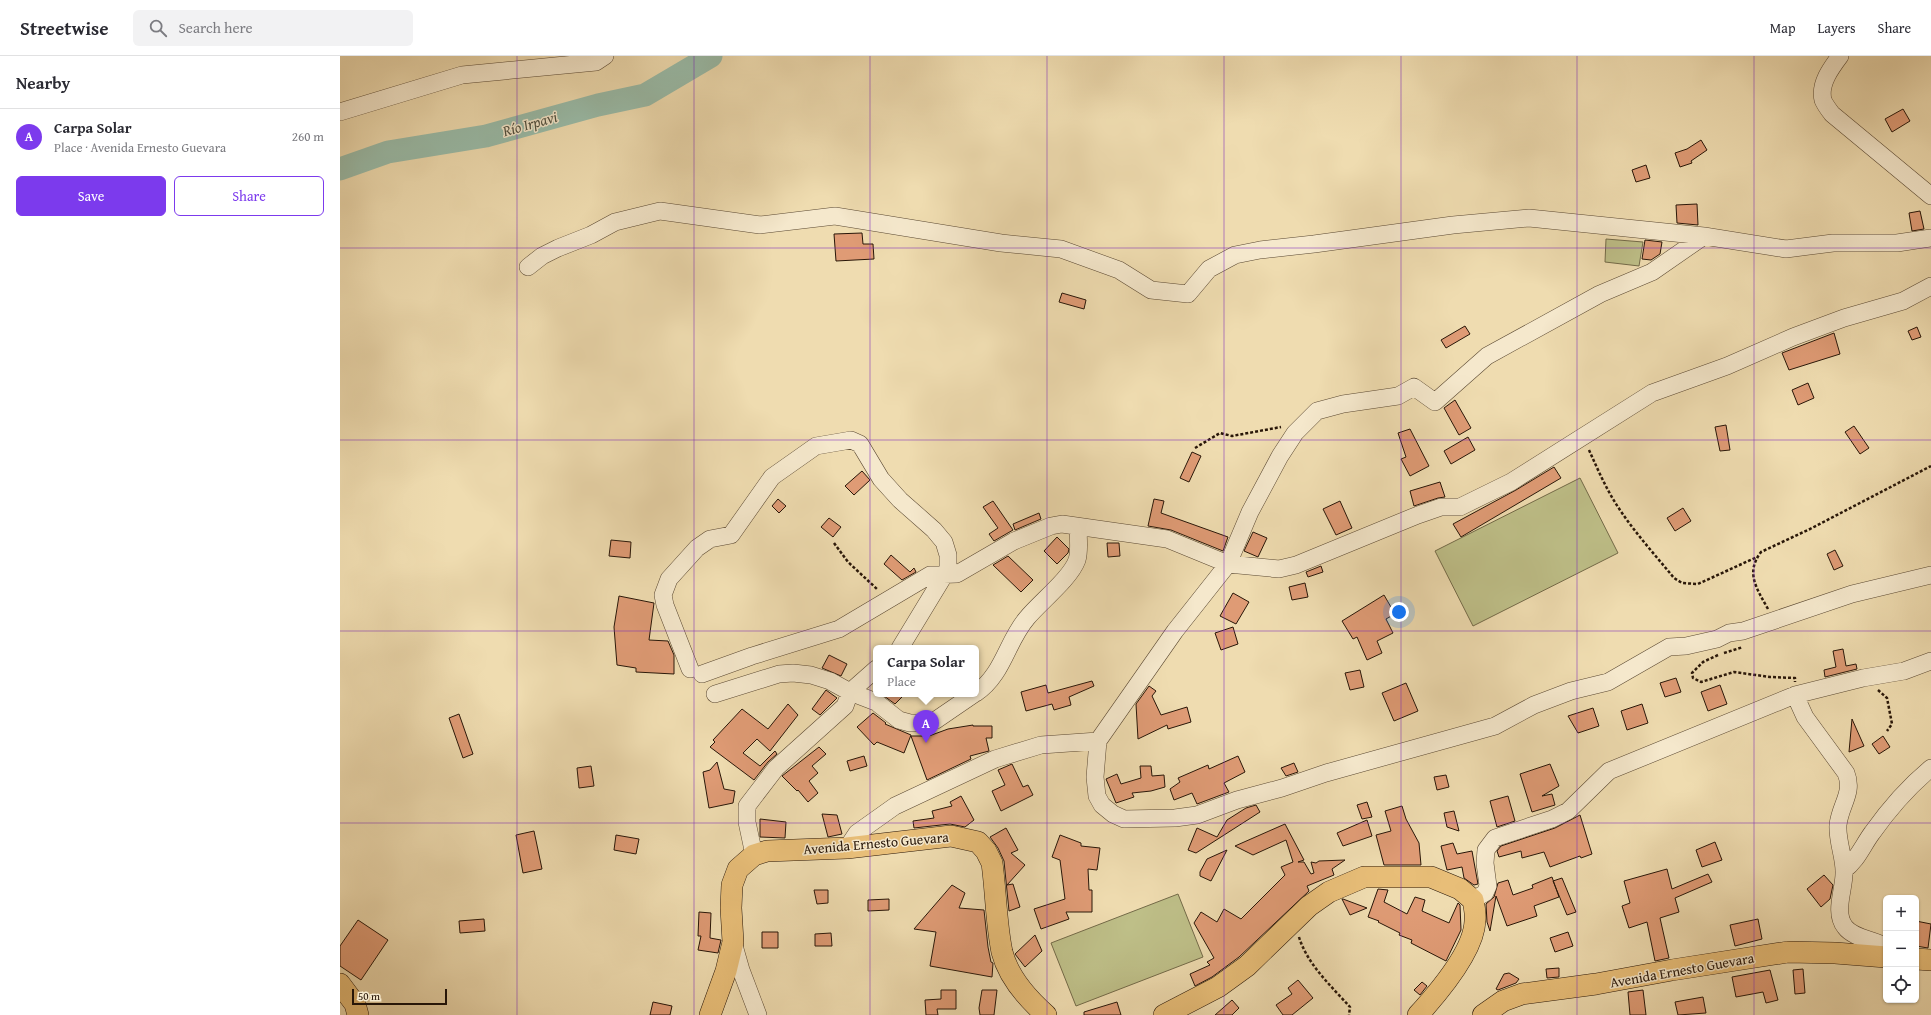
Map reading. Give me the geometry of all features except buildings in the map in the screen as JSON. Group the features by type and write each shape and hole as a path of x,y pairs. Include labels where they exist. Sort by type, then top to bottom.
{"main road":[{"name":"Avenida Ernesto Guevara","path":"710,1015 726,971 733,942 731,908 732,885 738,868 754,855 767,851 847,848 951,836 978,842 986,851 992,862 1003,953 1010,970 1026,994 1046,1015"},
{"path":"1164,1015 1218,987 1241,970 1294,919 1329,892 1364,877 1431,877 1460,889 1473,900 1475,921 1470,940 1443,987 1418,1015"},
{"name":"Avenida Ernesto Guevara","path":"1483,1015 1503,1001 1522,994 1596,984 1672,970 1788,952 1835,953 1883,957"},
{"path":"1919,959 1931,960"},
{"path":"340,984 355,1004 358,1015"}],"street":[{"path":"340,112 462,75 596,62 604,56"},
{"path":"1840,56 1829,71 1824,87 1823,100 1832,114 1931,196"},
{"path":"528,267 542,256 591,235 615,222 660,211 760,225 835,216 1001,243 1061,249 1119,270 1151,290 1188,294 1209,269 1236,255 1260,250 1453,225 1529,218 1704,236 1786,249 1833,244 1897,243 1931,238"},
{"path":"1704,236 1652,272 1600,294 1487,356 1435,402 1414,387 1398,396 1343,404 1318,411 1295,433 1280,456 1250,512 1228,564 1175,631 1098,741 1095,777 1097,796 1102,805 1113,814 1124,819 1175,818 1197,815 1237,800 1282,788 1326,773 1495,726 1534,705 1571,692 1608,682 1669,647 1686,646 1717,639 1729,633 1743,631 1852,594 1931,575"},
{"path":"902,645 944,575 948,569 948,555 944,542 934,530 900,500 881,479 860,444 851,440 816,446 772,477 731,535 710,539 697,548 669,579 663,595 665,605 696,672 839,629 930,575 944,575 957,574 1014,541 1051,526 1062,524 1167,539 1228,564 1279,569 1296,565 1418,515 1441,507 1460,507 1511,482 1652,393 1727,366 1793,337 1844,318 1903,301 1931,286"},
{"path":"979,690 989,683 994,676 1016,633 1026,618 1071,570 1077,560 1078,527"},
{"path":"1473,900 1485,893 1488,886 1484,863 1486,850 1495,838 1552,819 1568,811 1609,771 1796,695 1863,678 1904,671 1931,661"},
{"path":"715,694 779,674 794,673 811,675 830,681 850,692 876,702 899,720 910,723 936,720 969,697"},
{"path":"754,855 747,822 747,806 776,768 845,706 850,692 873,673"},
{"path":"1796,695 1805,717 1846,773 1850,783 1838,826 1844,870 1840,909 1841,920 1846,928 1855,934 1883,945"},
{"path":"847,848 857,833 895,806 995,759 1040,745 1098,741"},
{"path":"1844,870 1853,861 1889,810 1917,780 1931,768"},
{"path":"733,942 741,970 758,1015"}],"path":[{"path":"1195,448 1220,433 1232,436 1284,426"},
{"path":"1583,436 1606,487 1619,509 1674,578 1682,583 1698,584 1757,557 1762,552 1810,529 1931,466"},
{"path":"834,543 848,562 888,599"},
{"path":"1757,557 1753,572 1753,582 1774,620"},
{"path":"1743,631 1750,638 1745,646 1715,656 1703,662 1693,670 1693,678 1701,682 1734,672 1770,677 1795,678 1796,695"},
{"path":"1863,678 1864,687 1877,689 1887,698 1892,724 1887,731"},
{"path":"1294,919 1303,950 1350,1007 1349,1015"}],"green space":[{"path":"1606,239 1643,242 1639,266 1605,262"},
{"path":"1580,478 1618,553 1473,626 1435,551"},
{"path":"1178,894 1203,957 1076,1006 1051,943"}],"waterway":[{"name":"Río Irpavi","path":"340,169 388,152 486,136 598,105 645,95 711,56"}],"place":[{"name":"Carpa Solar","path":"926,743"}]}
